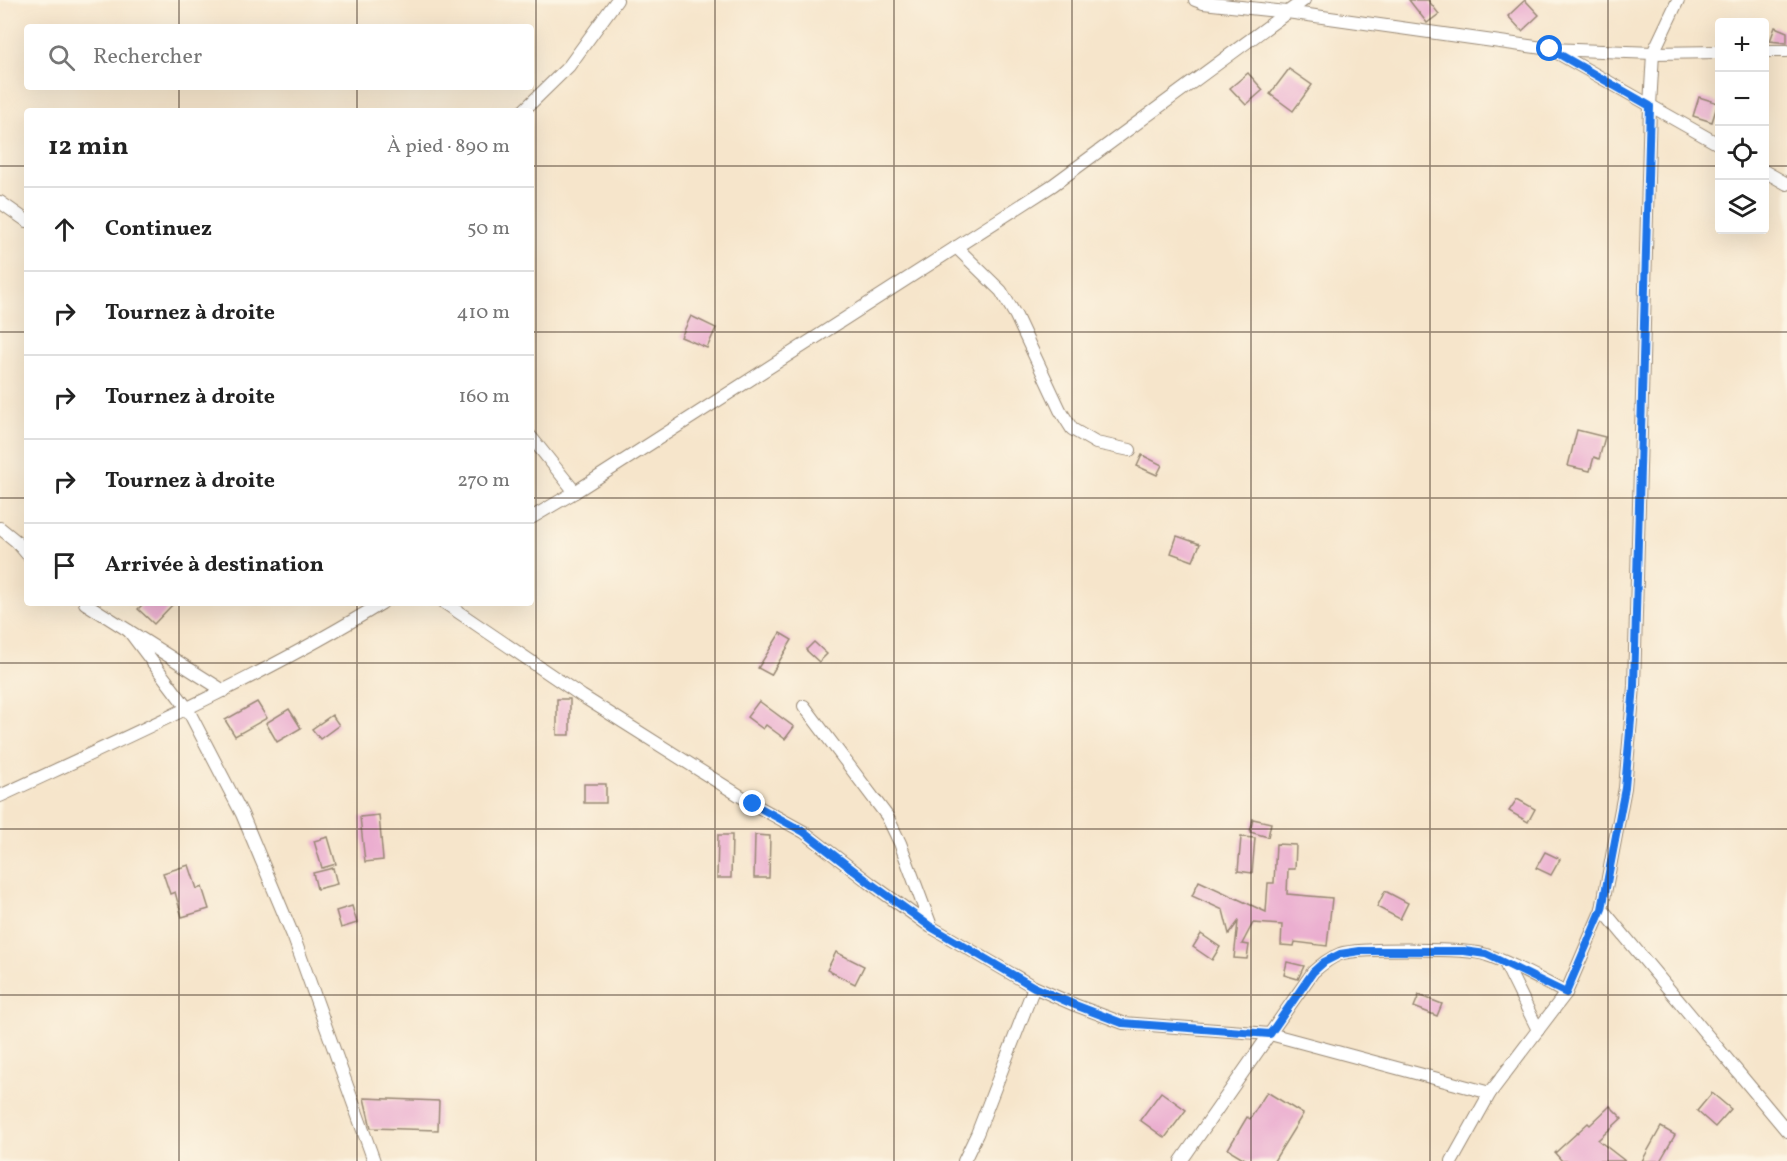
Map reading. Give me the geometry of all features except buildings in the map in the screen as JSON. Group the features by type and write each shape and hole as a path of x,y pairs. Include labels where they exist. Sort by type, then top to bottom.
{"street":[{"path":"526,108 569,66 617,0"},
{"path":"1195,0 1203,3 1287,12 1550,49 1653,53 1715,52"},
{"path":"534,516 1053,185 1304,0"},
{"path":"1452,1161 1490,1094 1566,993 1602,909 1625,788 1634,686 1653,53 1678,0"},
{"path":"1550,49 1715,144"},
{"path":"1769,51 1787,51"},
{"path":"1769,174 1787,184"},
{"path":"0,202 24,219"},
{"path":"956,247 1001,291 1016,316 1059,410 1072,429 1096,443 1130,450"},
{"path":"534,441 575,492"},
{"path":"0,528 24,550"},
{"path":"90,606 224,691"},
{"path":"0,796 224,691 324,639 376,606"},
{"path":"449,606 592,703 753,804 804,832 931,927 1034,987 1122,1023 1270,1034 1490,1094"},
{"path":"129,632 187,708 242,814 285,917 374,1161"},
{"path":"804,706 887,816 900,843 931,927"},
{"path":"1602,909 1787,1131"},
{"path":"1181,1161 1313,972 1324,962 1340,954 1360,951 1464,951 1486,954 1566,993"},
{"path":"1505,963 1538,1030"},
{"path":"964,1161 977,1134 1034,987"}],"route":[{"path":"753,804 804,832 931,927 1034,987 1122,1023 1270,1034 1313,972 1324,962 1340,954 1360,951 1464,951 1486,954 1566,993 1602,909 1625,788 1634,686 1650,106 1550,49"}]}
